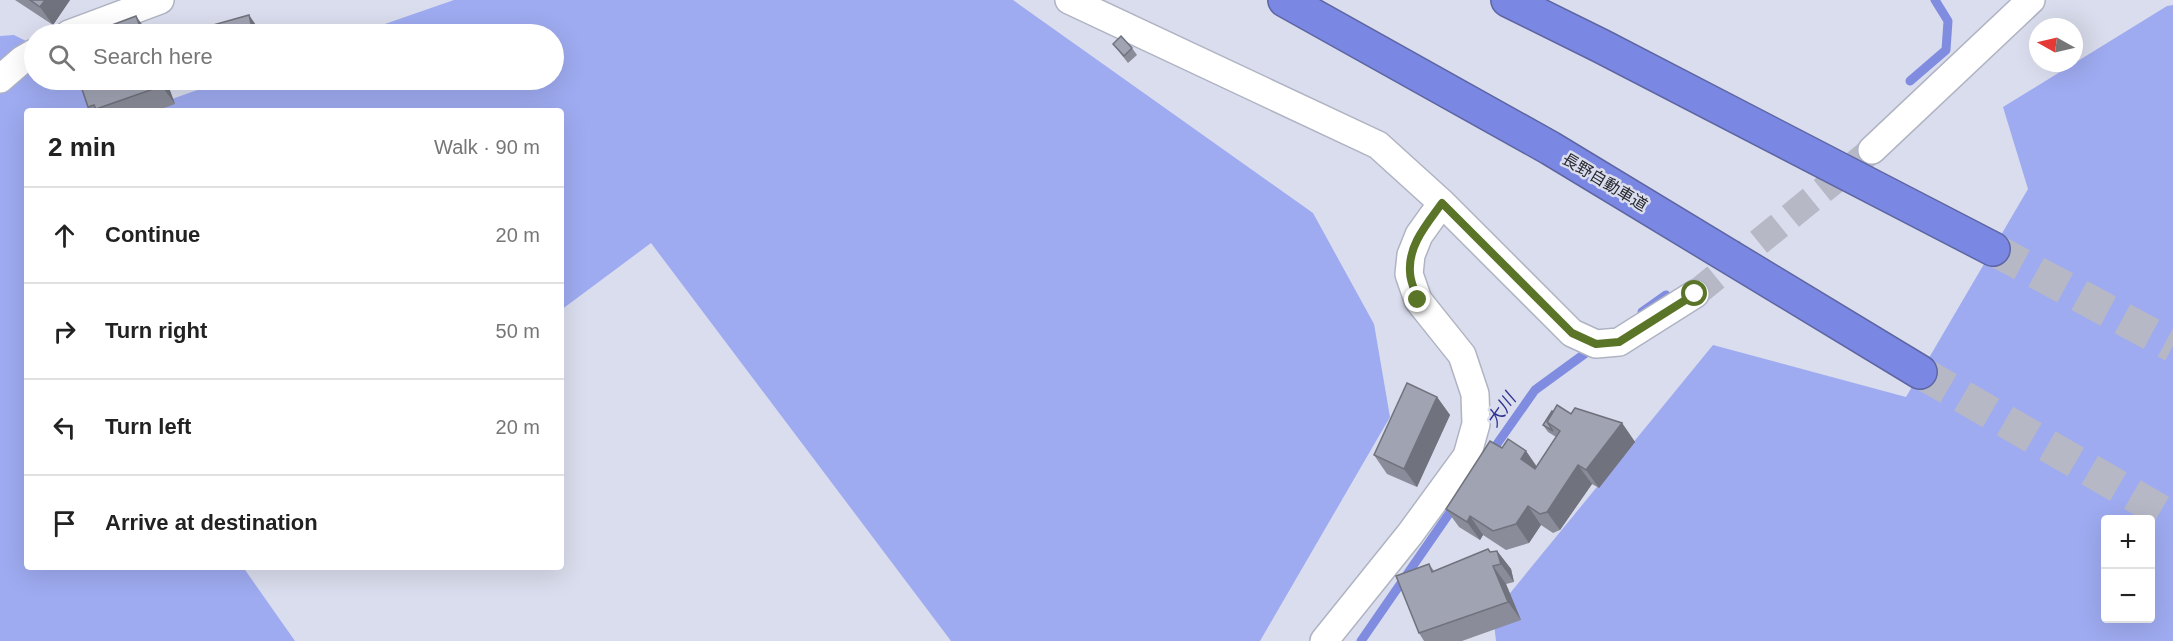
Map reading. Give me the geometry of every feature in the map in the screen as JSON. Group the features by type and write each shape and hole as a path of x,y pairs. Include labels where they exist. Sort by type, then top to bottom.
{"highway":[{"name":"長野自動車道","path":"1285,0 1550,148 1920,372"},
{"path":"1508,0 1993,249"}],"street":[{"path":"96,24 160,0"},
{"path":"1069,0 1378,145 1442,203 1572,333 1596,344 1619,342 1695,294"},
{"path":"1872,150 2031,0"},
{"path":"0,79 24,59"},
{"path":"1324,641 1410,534 1467,456 1476,424 1475,394 1462,356 1418,300 1409,274 1411,255 1419,235 1442,203"}],"shaded area":[{"path":"454,0 1013,0 1313,213 1374,324 1390,417 1260,641 951,641 651,243 564,308 564,108 24,108 24,570 245,570 295,641 0,641 0,36 14,35 24,40 24,90 117,90 149,107 197,90 564,90 564,24 385,24"},
{"path":"2173,5 2173,641 1496,641 1493,614 1713,345 1906,397 2028,189 2003,107 2060,72 2083,72 2083,58 2167,6"}],"building":[{"path":"30,0 45,0 40,7"},
{"path":"249,15 251,24 217,24"},
{"path":"136,16 139,24 115,24"},
{"path":"1121,36 1132,48 1124,56 1113,44"},
{"path":"82,90 151,90 99,108 94,105 88,107"},
{"path":"1407,383 1437,397 1404,469 1374,455"},
{"path":"1557,405 1571,414 1575,408 1622,423 1586,470 1578,465 1547,512 1540,514 1528,506 1516,524 1493,531 1470,516 1467,522 1446,509 1490,441 1502,448 1508,439 1526,451 1521,459 1535,469 1560,431 1547,422"},
{"path":"1552,411 1547,422 1553,431 1543,425"},
{"path":"1488,549 1490,552 1497,551 1501,564 1493,566 1508,602 1419,633 1396,576 1429,564 1432,572"}],"waterway":[{"name":"大川","path":"1910,81 1946,50 1948,21 1935,0"},
{"name":"大川","path":"1642,312 1666,295"},
{"name":"大川","path":"1490,454 1535,390 1594,347"},
{"name":"大川","path":"1361,641 1455,505"}],"tunnel":[{"path":"1695,294 1872,150"},
{"path":"1993,249 2173,346"},
{"path":"1920,372 2173,518"}],"route":[{"path":"1418,300 1409,274 1411,255 1419,235 1442,203 1572,333 1596,344 1619,342 1695,294"}]}
